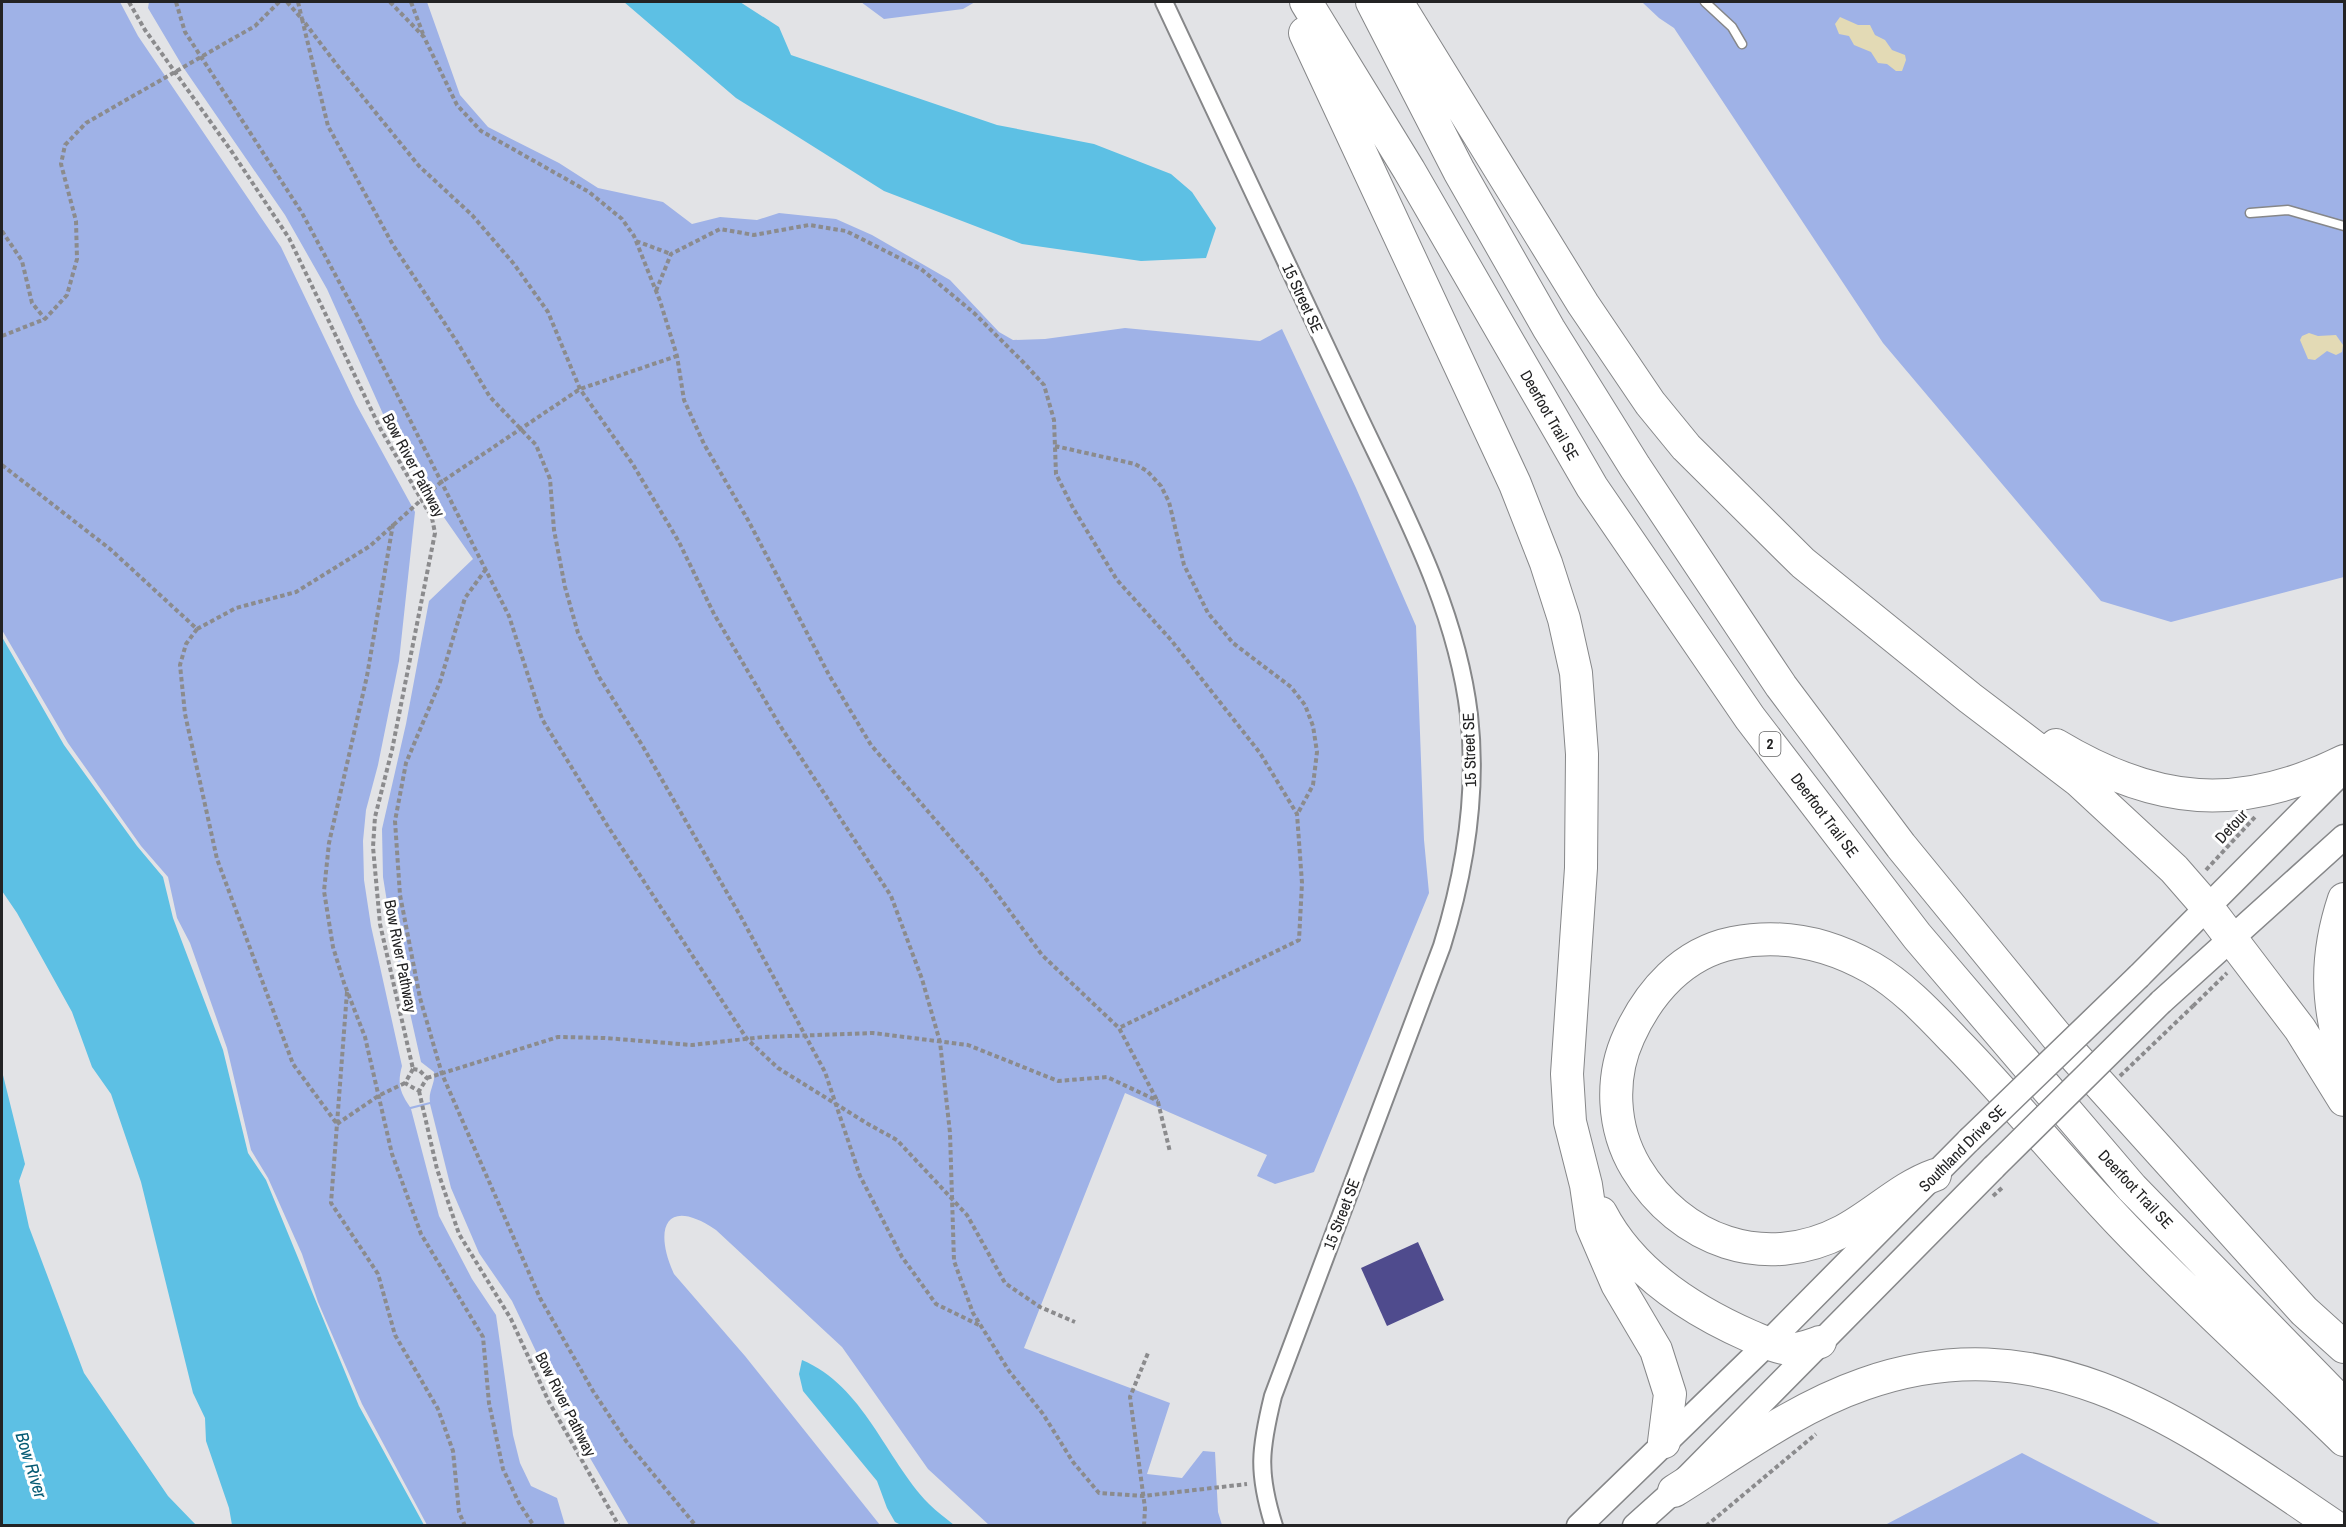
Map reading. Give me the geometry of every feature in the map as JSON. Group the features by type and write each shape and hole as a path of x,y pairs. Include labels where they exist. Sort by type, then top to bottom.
{"highway":[{"path":"1297,2 1300,23 1515,484 1546,563 1564,619 1576,673 1582,754 1581,868 1567,1074 1570,1122 1586,1185 1592,1226 1617,1284 1656,1350 1670,1394 1664,1442"},
{"name":"Deerfoot Trail SE","path":"1306,2 1408,170 1592,487 1750,718 1917,936 2125,1179 2344,1405"},
{"path":"1372,2 1460,171 1549,329 1635,467 1781,686 1901,846 2058,1038 2304,1311 2344,1347"},
{"path":"1397,2 1583,304 1650,403 1686,447 1803,563 1970,698 2029,741 2127,823 2174,869 2208,908 2300,1029 2344,1100"},
{"path":"1970,698 1996,710 2070,754 2121,778 2168,792 2201,796 2234,796 2304,780 2344,761"},
{"path":"2344,899 2335,933 2329,990 2336,1034 2344,1060"},
{"path":"1935,1175 1917,1182 1872,1214 1839,1233 1809,1245 1769,1250 1741,1247 1685,1223 1660,1200 1635,1167 1621,1132 1615,1092 1621,1053 1639,1014 1661,984 1688,960 1719,946 1755,938 1815,944 1844,954 1875,970 1917,1002 1995,1082 2125,1228 2344,1440"},
{"path":"1586,1185 1611,1232 1665,1287 1696,1309 1768,1343 1790,1349 1820,1342"},
{"path":"1674,1491 1784,1423 1863,1384 1942,1365 1986,1363 2060,1374 2104,1388 2226,1453 2334,1526"}],"main road":[{"name":"Southland Drive SE","path":"1579,1526 1768,1343 1970,1140 2208,908 2344,770"},
{"path":"1635,1526 1674,1491 1994,1167 2161,1002 2344,837"}],"street":[{"name":"15 Street SE","path":"1164,2 1443,602 1469,714 1472,754 1470,816 1456,902 1413,1029 1273,1396 1262,1442 1262,1482 1274,1526"}],"lane":[{"path":"1706,2 1732,27 1742,44"},
{"path":"2250,213 2288,210 2344,226"}],"path":[{"name":"Bow River Pathway","path":"129,2 145,30 289,238 380,428 432,518 435,533 392,750 375,817 373,847 380,924 413,1069"},
{"path":"176,2 185,32 302,213 358,317 509,616 542,719 607,825 747,1039 778,1068 897,1140 967,1215 1005,1282 1040,1307 1075,1322"},
{"path":"2,336 45,320 67,295 76,259 76,221 61,164 65,145 86,123 255,26 279,2"},
{"path":"287,2 419,166 472,215 514,264 548,312 580,388 632,463 679,542 714,614 779,724 891,896 922,979 940,1042 950,1133 950,1197 954,1262 981,1326 1009,1371 1043,1414 1072,1462 1099,1493 1143,1496 1262,1482"},
{"path":"298,2 328,126 393,245 490,397 536,445 550,479 554,530 565,587 578,633 599,677 642,745 735,907 825,1072 860,1176 902,1257 936,1304 981,1326"},
{"path":"390,2 424,37"},
{"path":"411,2 424,37 458,105 481,131 589,192 622,219 636,241 656,291 677,356 684,400 704,444 748,520 829,675 871,745 986,879 1042,955 1119,1028 1158,1102 1170,1152"},
{"path":"656,291 671,254 720,229 754,235 809,225 846,231 876,244 921,269 974,313 1044,385 1054,420 1056,474 1073,508 1117,580 1171,640 1260,753 1298,814 1302,883 1299,940 1119,1028"},
{"path":"2,231 22,261 32,303 45,320"},
{"path":"636,241 671,254"},
{"path":"336,1124 293,1064 217,859 185,714 180,665 186,644 197,629 236,608 296,592 370,546 440,483 580,388 677,356"},
{"path":"1055,446 1135,464 1148,471 1161,486 1168,502 1184,566 1208,613 1233,643 1291,687 1305,705 1313,726 1317,752 1313,785 1298,814"},
{"path":"2,465 110,549 197,629"},
{"path":"393,524 367,676 329,843 324,891 333,947 365,1037 392,1154 421,1234 483,1337 489,1403 503,1469 519,1503 534,1526"},
{"path":"486,569 465,598 440,682 406,762 395,821 400,895 420,998 442,1074 540,1298 593,1391 626,1441 696,1526"},
{"name":"Detour","path":"2200,876 2259,813"},
{"path":"2193,1006 2226,975"},
{"path":"347,991 331,1203 378,1274 395,1335 438,1409 453,1450 459,1512 465,1526"},
{"path":"405,1083 419,1091 427,1078 558,1037 692,1045 805,1035 873,1033 968,1046 1058,1081 1107,1077 1158,1102"},
{"path":"336,1124 378,1096 405,1083 413,1069 419,1070 427,1078"},
{"name":"Bow River Pathway","path":"419,1091 440,1179 459,1234 511,1319 549,1402 619,1526"},
{"path":"1144,1526 1143,1496 1130,1397 1148,1353"},
{"path":"1706,1526 1819,1431"}],"shaded area":[{"path":"2,2 120,2 138,36 281,247 356,404 415,512 399,661 378,765 366,810 363,841 364,880 371,926 402,1066 400,1088 410,1107 430,1102 434,1072 421,1062 392,933 383,877 382,829 406,724 429,601 473,559 427,493 383,414 327,289 285,215 183,67 148,8 149,2 427,2 460,95 488,127 559,163 598,188 663,202 692,224 720,217 757,220 779,213 836,219 872,235 950,280 999,332 1013,340 1045,339 1125,328 1260,341 1282,329 1356,488 1416,626 1424,840 1429,893 1314,1172 1275,1184 1257,1176 1267,1155 1125,1093 1024,1348 1170,1403 1147,1474 1182,1478 1203,1451 1215,1452 1218,1512 1222,1525 989,1525 928,1469 842,1347 716,1230 699,1220 685,1216 675,1217 668,1222 665,1231 668,1258 674,1274 745,1356 880,1525 629,1525 572,1427 512,1301 479,1253 451,1188 430,1104 411,1109 439,1216 472,1279 496,1315 513,1435 520,1463 531,1486 557,1498 565,1525 427,1525 362,1404 318,1302 302,1254 268,1178 251,1150 227,1048 190,943 177,918 168,877 141,846 68,743 2,630"},
{"path":"861,2 975,2 963,9 884,19"},
{"path":"1642,2 2344,2 2344,577 2171,622 2101,601 1883,343 1674,28"},
{"path":"2022,1453 2162,1525 1885,1525"}],"sand":[{"path":"1840,17 1858,25 1870,25 1875,35 1885,40 1892,50 1905,55 1906,60 1902,71 1896,71 1887,64 1878,63 1871,52 1854,45 1849,36 1839,34 1835,24"},
{"path":"2309,333 2318,336 2336,335 2343,345 2342,352 2336,355 2327,351 2315,360 2308,359 2300,340 2302,336"}],"water":[{"path":"624,2 740,2 779,27 791,55 997,125 1094,144 1171,174 1192,192 1216,228 1206,258 1141,261 1022,244 884,191 736,98"},
{"path":"2,637 64,745 137,846 163,877 173,918 223,1050 248,1153 266,1180 359,1406 424,1525 232,1525 229,1508 206,1441 205,1418 193,1393 141,1182 111,1094 92,1067 72,1012 17,913 2,891"},
{"name":"Bow River","path":"2,1071 25,1164 19,1181 29,1227 84,1373 168,1496 196,1525 2,1525"},
{"path":"802,1360 823,1372 842,1387 872,1424 913,1486 929,1504 954,1525 901,1525 895,1522 877,1481 803,1391 799,1374"}],"building":[{"path":"1418,1242 1444,1300 1387,1326 1361,1268"}]}
